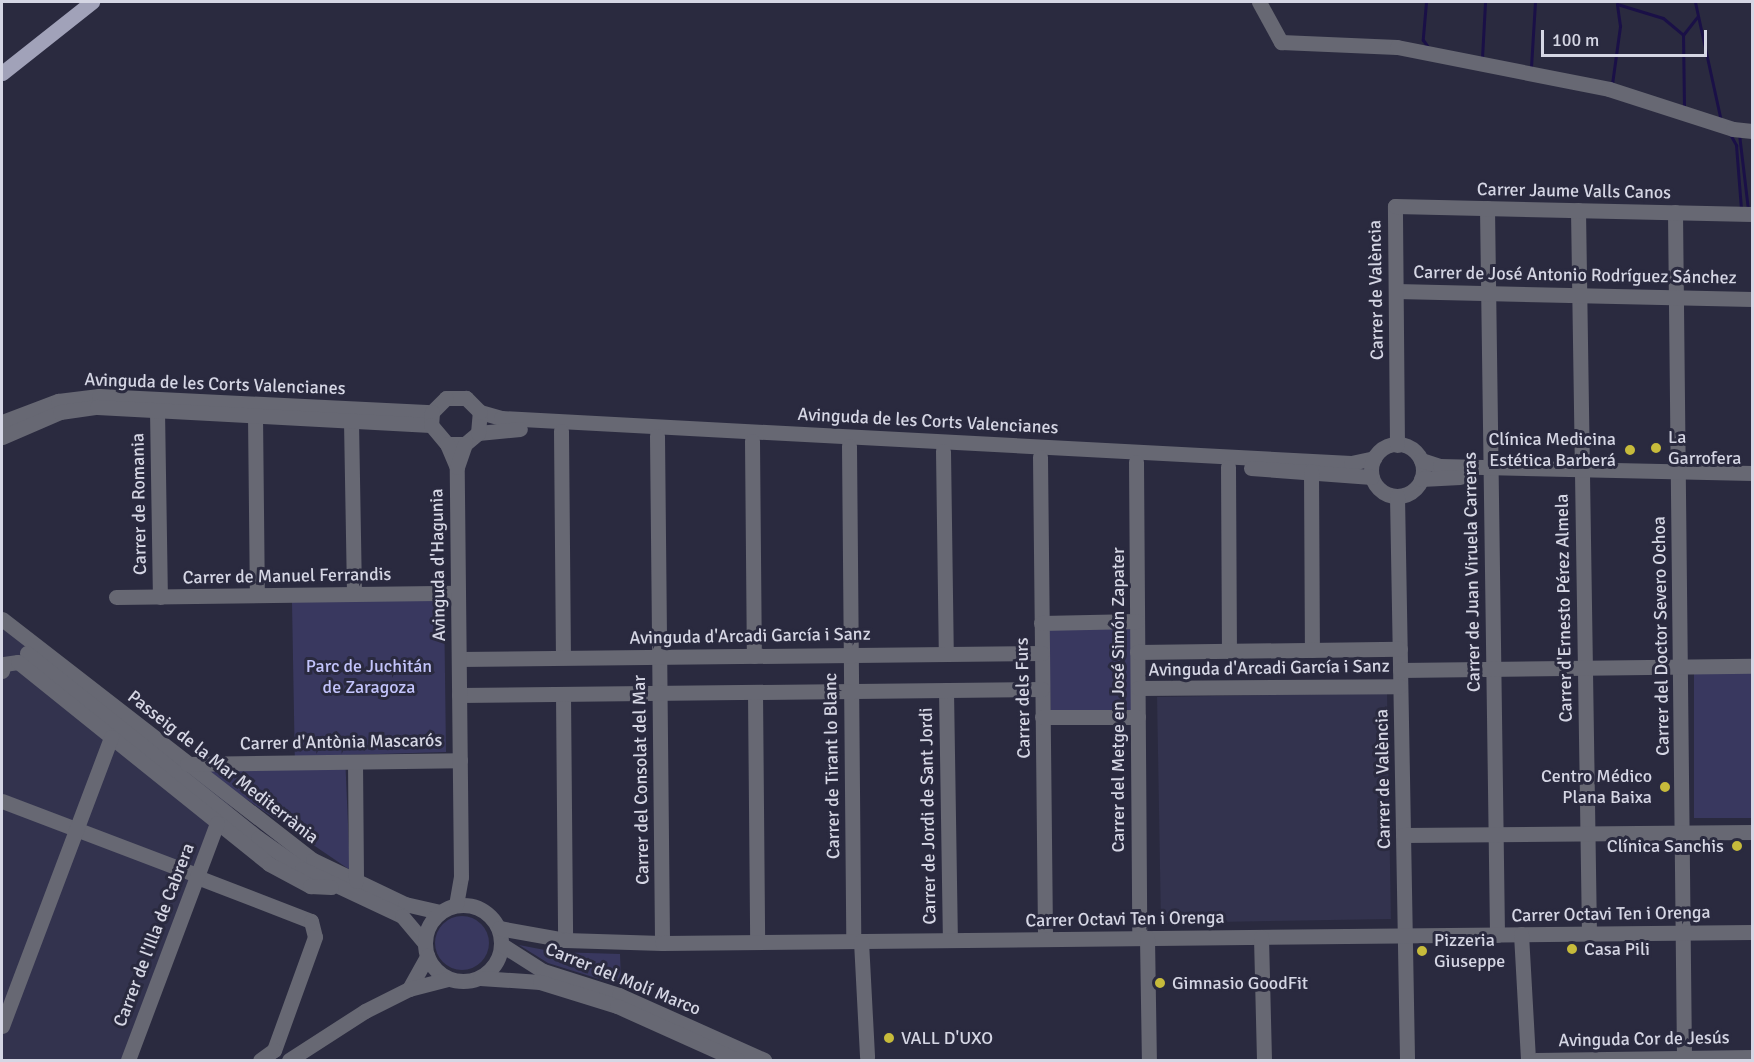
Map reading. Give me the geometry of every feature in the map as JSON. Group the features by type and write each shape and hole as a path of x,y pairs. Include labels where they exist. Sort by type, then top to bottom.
{"main road":[{"path":"2,74 92,2"}],"street":[{"path":"1259,2 1281,42 1397,47 1609,89 1733,129 1752,131"},
{"name":"Carrer Jaume Valls Canos","path":"1395,206 1752,214"},
{"name":"Carrer de València","path":"1395,206 1397,444"},
{"name":"Carrer de Juan Viruela Carreras","path":"1487,208 1497,935"},
{"name":"Carrer d'Ernesto Pérez Almela","path":"1578,210 1589,934"},
{"name":"Carrer del Doctor Severo Ochoa","path":"1675,212 1684,1059"},
{"name":"Carrer de José Antonio Rodríguez Sánchez","path":"1396,291 1752,299"},
{"name":"Avinguda de les Corts Valencianes","path":"2,423 58,401 99,396 432,418"},
{"path":"446,398 466,398 480,412 478,433 465,444 447,444 432,418 446,398"},
{"name":"Avinguda de les Corts Valencianes","path":"2,437 60,412 97,407 351,420 432,418"},
{"name":"Carrer de Romania","path":"157,410 160,597"},
{"name":"Avinguda de les Corts Valencianes","path":"480,412 501,418 1351,463 1374,458"},
{"path":"255,415 257,596"},
{"path":"351,420 354,594"},
{"name":"Avinguda de les Corts Valencianes","path":"478,433 501,428 1311,471 1372,477"},
{"path":"561,431 563,657"},
{"name":"Carrer del Consolat del Mar","path":"657,436 662,943"},
{"path":"752,441 754,656"},
{"name":"Avinguda d'Hagunia","path":"447,444 457,467"},
{"name":"Avinguda d'Hagunia","path":"456,905 461,877 457,467 465,444"},
{"path":"1421,460 1421,479 1412,491 1397,496 1382,491 1372,477 1374,458 1386,447 1397,444 1411,449 1421,460 1440,466 1491,473"},
{"name":"Carrer de Tirant lo Blanc","path":"849,446 851,691 857,941 867,1059"},
{"path":"944,451 946,654"},
{"name":"Carrer dels Furs","path":"1040,457 1045,939"},
{"name":"Carrer del Metge en José Simón Zapater","path":"1136,462 1138,717 1143,938 1149,1060"},
{"path":"1228,467 1229,651"},
{"path":"1311,471 1312,650"},
{"path":"1421,479 1491,473 1678,477 1752,483"},
{"path":"1678,477 1752,473"},
{"name":"Carrer de València","path":"1397,496 1407,1060"},
{"name":"Carrer de Manuel Ferrandis","path":"116,597 458,593"},
{"name":"Passeig de la Mar Mediterrània","path":"2,619 313,860 405,904 439,912"},
{"path":"1041,623 1137,621"},
{"name":"Passeig de la Mar Mediterrània","path":"2,632 258,838 302,869 402,916 426,949"},
{"name":"Avinguda d'Arcadi García i Sanz","path":"1137,652 1400,650"},
{"name":"Avinguda d'Arcadi García i Sanz","path":"459,659 1042,653"},
{"name":"Passeig de la Mar Mediterrània","path":"3,668 18,662 269,864 309,886 337,887"},
{"path":"1400,670 1752,666"},
{"name":"Avinguda d'Arcadi García i Sanz","path":"1138,688 1401,686"},
{"path":"459,695 1042,689"},
{"name":"Carrer de Jordi de Sant Jordi","path":"946,690 950,940"},
{"path":"754,692 757,942"},
{"path":"563,694 565,940"},
{"path":"1042,717 1138,717"},
{"path":"2,1026 111,737"},
{"name":"Carrer d'Antònia Mascarós","path":"187,764 460,760"},
{"path":"355,762 356,881"},
{"path":"2,801 311,921 315,937 274,1050 260,1060"},
{"name":"Carrer de l'Illa de Cabrera","path":"128,1060 217,823"},
{"path":"1403,835 1752,832"},
{"name":"Avinguda d'Hagunia","path":"461,877 472,905"},
{"path":"409,989 426,949 428,926 439,912 456,905 472,905 488,913 499,928 502,945 496,964 480,978 465,981 448,978 435,969 426,949"},
{"name":"Carrer Octavi Ten i Orenga","path":"499,928 565,940 662,943 1752,932"},
{"path":"1521,934 1528,1060"},
{"path":"1261,937 1264,1060"},
{"name":"Carrer del Molí Marco","path":"502,945 543,971 619,995 764,1060"},
{"path":"289,1060 323,1035 409,989 448,978"},
{"name":"Carrer del Molí Marco","path":"480,978 540,982 617,1006 737,1060"},
{"path":"273,1060 304,1041 323,1035"},
{"name":"Avinguda Cor de Jesús","path":"1536,1060 1752,1058"}],"shaded area":[{"path":"2,623 232,807 126,1060 2,1060"},
{"path":"1387,693 1391,919 1161,923 1157,697"}],"green space":[{"name":"Parc de Juchitán de Zaragoza","path":"444,599 446,752 345,755 350,870 202,769 295,770 292,602"},
{"path":"1131,627 1132,712 1050,713 1049,628"},
{"path":"1694,670 1752,670 1752,818 1694,818"},
{"path":"462,916 472,918 481,924 487,933 489,943 487,953 481,962 472,968 462,970 452,968 443,962 437,953 435,943 437,933 443,924 452,918"},
{"path":"519,945 555,952 620,954 621,980 615,984 548,963"}],"waterway":[{"path":"1426,2 1423,40 1428,47"},
{"path":"1482,58 1485,2"},
{"path":"1531,67 1535,2"},
{"path":"1695,2 1720,117"},
{"path":"1612,84 1620,26 1617,4 1663,18 1683,35"},
{"path":"1684,106 1683,35 1697,17"},
{"path":"1730,134 1736,145 1741,208"},
{"path":"1739,134 1748,209"}],"place":[{"name":"La Garrofera","path":"1656,448"},
{"name":"Clínica Medicina Estética Barberá","path":"1630,450"},
{"name":"Centro Médico Plana Baixa","path":"1665,787"},
{"name":"Clínica Sanchis","path":"1737,846"},
{"name":"Casa Pili","path":"1572,949"},
{"name":"Pizzeria Giuseppe","path":"1422,951"},
{"name":"Gimnasio GoodFit","path":"1160,983"},
{"name":"VALL D'UXO","path":"889,1038"}]}
